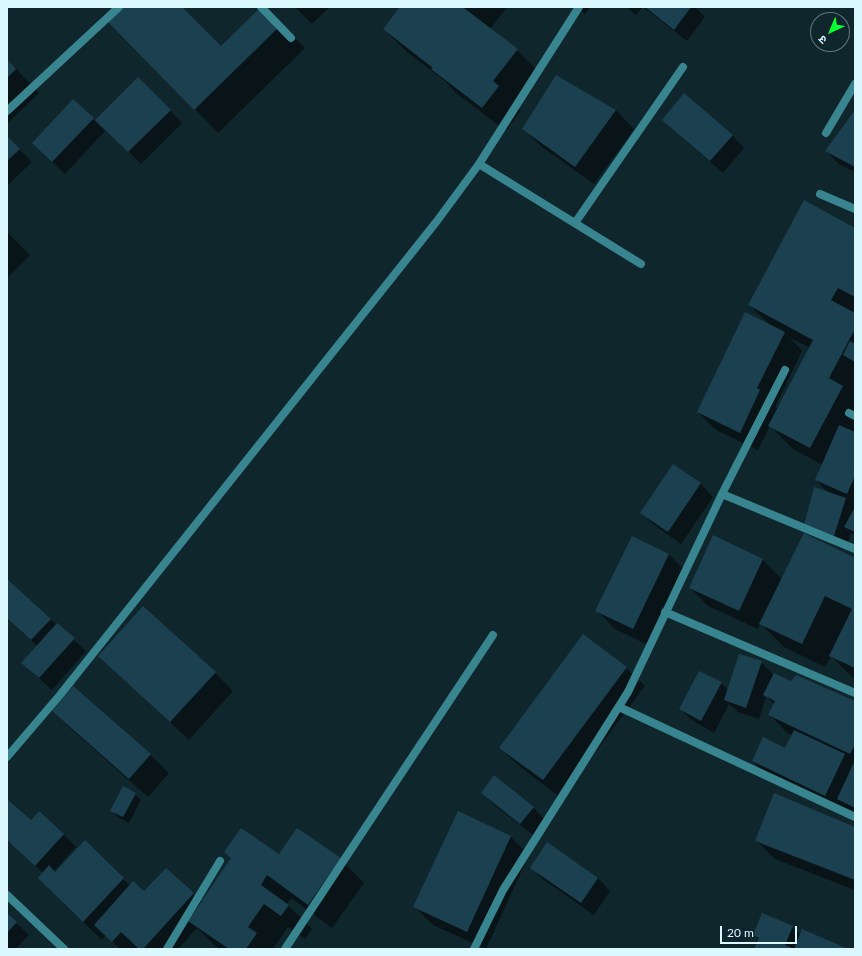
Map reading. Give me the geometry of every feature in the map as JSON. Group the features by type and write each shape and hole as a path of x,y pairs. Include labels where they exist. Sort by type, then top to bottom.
{"street":[{"path":"7,111 119,7"},
{"path":"261,7 291,38"},
{"path":"7,757 70,682 422,240 479,164 579,7"},
{"path":"575,223 683,67"},
{"path":"826,133 854,88"},
{"path":"479,164 641,264"},
{"path":"820,194 855,209"},
{"path":"474,949 502,890 628,692 722,494 785,370"},
{"path":"722,494 855,549"},
{"path":"665,612 855,693"},
{"path":"285,949 493,635"},
{"path":"619,707 855,818"},
{"path":"167,949 220,861"},
{"path":"7,895 64,949"}],"building":[{"path":"121,7 182,7 221,46 261,7 282,24 194,110 107,21"},
{"path":"400,7 465,7 464,8 518,49 493,81 499,86 482,108 431,69 433,68 383,29"},
{"path":"645,7 691,7 674,30"},
{"path":"7,59 16,69 7,78"},
{"path":"556,75 616,110 575,167 522,129"},
{"path":"138,77 171,110 128,152 95,120"},
{"path":"684,93 733,135 710,161 662,120"},
{"path":"73,99 94,118 52,162 32,143"},
{"path":"855,110 855,167 825,151"},
{"path":"7,136 20,149 7,161"},
{"path":"804,200 855,228 855,297 838,288 831,300 855,313 855,329 829,378 843,386 810,448 768,426 813,340 748,305"},
{"path":"745,312 785,332 757,388 760,390 740,433 697,412"},
{"path":"850,341 855,344 855,362 843,355"},
{"path":"839,425 855,432 855,479 854,478 847,494 815,480"},
{"path":"673,464 701,483 668,532 640,513"},
{"path":"814,487 846,498 834,536 804,525"},
{"path":"855,507 855,532 844,527"},
{"path":"804,533 855,558 855,668 829,656 852,609 825,596 802,644 759,624"},
{"path":"713,535 763,559 739,611 689,588"},
{"path":"632,536 669,554 633,629 595,611"},
{"path":"7,579 51,619 31,640 7,618"},
{"path":"143,606 216,672 170,722 98,656"},
{"path":"57,623 75,638 39,678 21,663"},
{"path":"583,634 627,667 543,780 499,748"},
{"path":"739,654 762,661 746,708 724,700"},
{"path":"699,671 722,682 701,721 679,709"},
{"path":"774,673 791,681 796,675 855,701 855,744 850,754 768,715 775,701 763,695"},
{"path":"73,686 151,754 129,779 52,711"},
{"path":"794,730 845,754 825,796 752,761 763,737 785,748"},
{"path":"855,760 855,808 837,799"},
{"path":"494,775 534,807 520,824 481,793"},
{"path":"123,786 136,793 123,817 110,811"},
{"path":"774,793 855,827 855,880 755,841"},
{"path":"7,799 31,820 39,811 64,834 35,866 7,840"},
{"path":"458,811 511,836 467,932 413,907"},
{"path":"241,828 279,854 297,828 341,858 308,905 267,875 261,885 289,905 281,916 264,904 248,927 257,933 246,949 229,949 188,921 231,858 224,852"},
{"path":"85,840 124,878 83,922 38,878 49,865 55,872"},
{"path":"547,842 598,878 581,903 530,868"},
{"path":"166,868 194,893 143,949 139,949 121,932 112,942 94,925 133,881 144,891"},
{"path":"7,913 17,922 7,933"},
{"path":"762,913 793,926 785,945 794,949 754,949 759,938 753,935"},
{"path":"802,929 848,949 794,949"}]}
